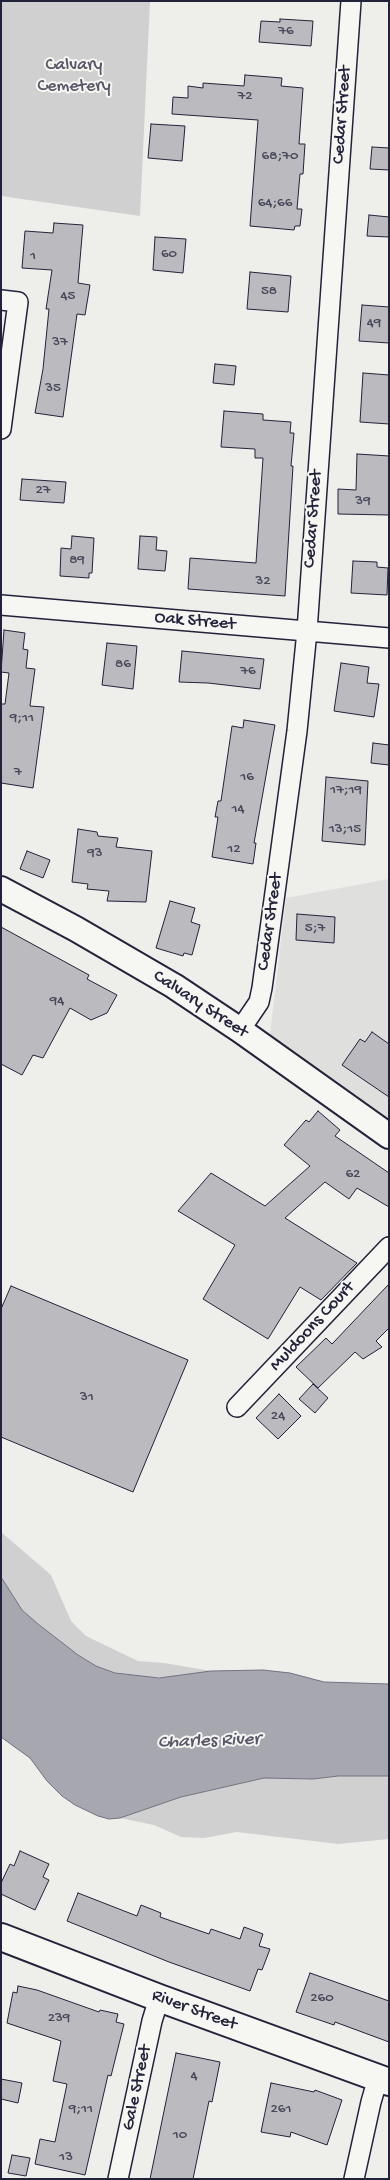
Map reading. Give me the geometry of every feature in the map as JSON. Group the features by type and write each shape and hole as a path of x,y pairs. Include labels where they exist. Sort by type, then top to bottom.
{"main road":[{"name":"River Street","path":"1,1937 159,1998 383,2080"}],"street":[{"name":"Cedar Street","path":"240,1030 258,1002 262,988 297,731 307,631 351,1"},
{"path":"1,429 10,301"},
{"name":"Oak Street","path":"1,605 389,638"},
{"name":"Calvary Street","path":"1,889 76,929 174,986 240,1030 389,1136"},
{"name":"Muldoons Court","path":"237,1407 389,1247"},
{"name":"Gale Street","path":"118,2179 152,2021 159,1998"},
{"path":"354,2179 371,2102 383,2080"}],"shaded area":[{"path":"389,879 389,1123 273,1041 270,1034 286,898"}],"green space":[{"name":"Calvary Cemetery","path":"1,1 150,1 140,216 1,196"},
{"path":"1,1532 51,1575 71,1621 86,1636 138,1661 164,1663 211,1671 181,1677 138,1677 115,1673 96,1666 58,1642 22,1610 1,1576"},
{"path":"365,1775 389,1776 389,1839 338,1844 237,1832 204,1838 181,1837 154,1825 120,1818 181,1797 264,1778 313,1779"}],"water":[{"name":"Charles River","path":"1,1577 22,1610 38,1624 78,1655 96,1666 115,1673 159,1678 211,1671 263,1670 290,1673 324,1682 389,1684 389,1776 338,1776 313,1779 264,1778 181,1797 120,1818 109,1819 98,1816 75,1805 62,1796 47,1781 30,1758 1,1737"}],"building":[{"path":"280,19 313,21 311,46 259,42 261,21 280,22"},
{"path":"245,75 282,78 281,86 303,88 299,144 305,144 303,174 300,174 297,209 302,209 300,226 295,226 294,230 250,226 258,120 172,114 173,97 188,98 188,86 203,88 203,83 244,86"},
{"path":"151,124 185,126 182,161 148,158"},
{"path":"372,147 389,148 389,170 370,169"},
{"path":"369,215 389,217 389,237 367,236"},
{"path":"54,223 83,225 78,283 90,285 85,315 77,314 63,417 35,413 43,369 49,309 46,309 52,270 22,268 25,231 53,233"},
{"path":"155,237 186,239 183,273 153,270"},
{"path":"250,272 291,276 288,312 247,309"},
{"path":"362,305 389,307 389,343 359,341"},
{"path":"215,364 236,366 234,385 213,383"},
{"path":"363,373 389,375 389,424 360,422"},
{"path":"224,411 263,414 263,420 291,422 290,433 294,433 291,466 293,466 285,596 188,589 190,558 256,563 263,458 255,458 255,449 221,447"},
{"path":"357,454 389,456 389,515 338,514 338,489 356,490"},
{"path":"22,479 66,482 64,503 20,500"},
{"path":"72,536 94,538 92,573 89,573 89,578 60,576 61,548 71,549"},
{"path":"140,536 157,537 156,550 167,551 165,571 138,569"},
{"path":"353,561 377,562 377,567 388,568 387,595 351,593"},
{"path":"4,630 25,633 23,649 28,650 26,668 35,669 30,706 44,707 33,788 1,783 1,704 5,704 9,673 1,672"},
{"path":"107,643 137,646 133,689 102,685"},
{"path":"182,651 264,659 260,689 208,683 179,682"},
{"path":"341,663 369,667 367,683 379,684 374,717 334,711"},
{"path":"244,720 275,725 254,843 256,843 253,864 212,857 218,817 215,817 218,801 221,801 232,726 243,728"},
{"path":"373,743 389,745 389,765 371,763"},
{"path":"326,777 368,781 365,845 322,841"},
{"path":"78,829 97,832 98,836 118,838 116,847 152,851 146,902 107,901 109,891 87,889 88,884 72,882"},
{"path":"27,851 50,860 43,878 20,869"},
{"path":"170,901 195,908 191,922 200,925 192,955 184,953 183,956 156,948"},
{"path":"297,914 335,917 334,943 296,940"},
{"path":"1,927 89,975 87,979 117,995 107,1013 91,1020 70,1008 43,1058 33,1055 22,1075 1,1064"},
{"path":"372,1032 389,1044 389,1097 342,1065 360,1039 365,1042"},
{"path":"318,1111 340,1130 335,1136 389,1173 389,1207 357,1188 349,1199 325,1182 285,1218 357,1263 321,1300 300,1287 268,1339 203,1299 235,1245 178,1211 211,1173 265,1206 310,1166 284,1145 306,1120 309,1122"},
{"path":"389,1284 389,1328 376,1341 382,1347 363,1359 355,1352 318,1388 296,1367 326,1338 332,1344"},
{"path":"11,1286 188,1360 133,1492 1,1437 1,1309"},
{"path":"313,1384 328,1398 315,1413 299,1399"},
{"path":"279,1394 301,1416 278,1439 256,1418"},
{"path":"20,1851 49,1864 43,1877 49,1880 35,1910 1,1894 1,1883 10,1864 14,1866"},
{"path":"78,1893 137,1916 141,1905 161,1913 160,1917 209,1934 211,1929 240,1939 244,1927 263,1934 259,1946 270,1949 262,1970 258,1969 250,1991 169,1962 67,1921"},
{"path":"310,1973 389,2001 389,2042 335,2022 334,2025 296,2012"},
{"path":"18,1986 37,1990 99,2012 100,2010 118,2014 116,2022 124,2024 111,2076 108,2075 85,2175 35,2164 40,2139 55,2142 67,2084 53,2081 61,2041 7,2023 13,1992 17,1993"},
{"path":"176,2053 220,2062 212,2102 209,2101 193,2179 150,2179"},
{"path":"1,2079 22,2083 18,2103 1,2099"},
{"path":"271,2083 314,2092 315,2090 342,2100 327,2145 291,2132 290,2137 261,2132"},
{"path":"12,2155 30,2158 26,2176 8,2173"}]}
